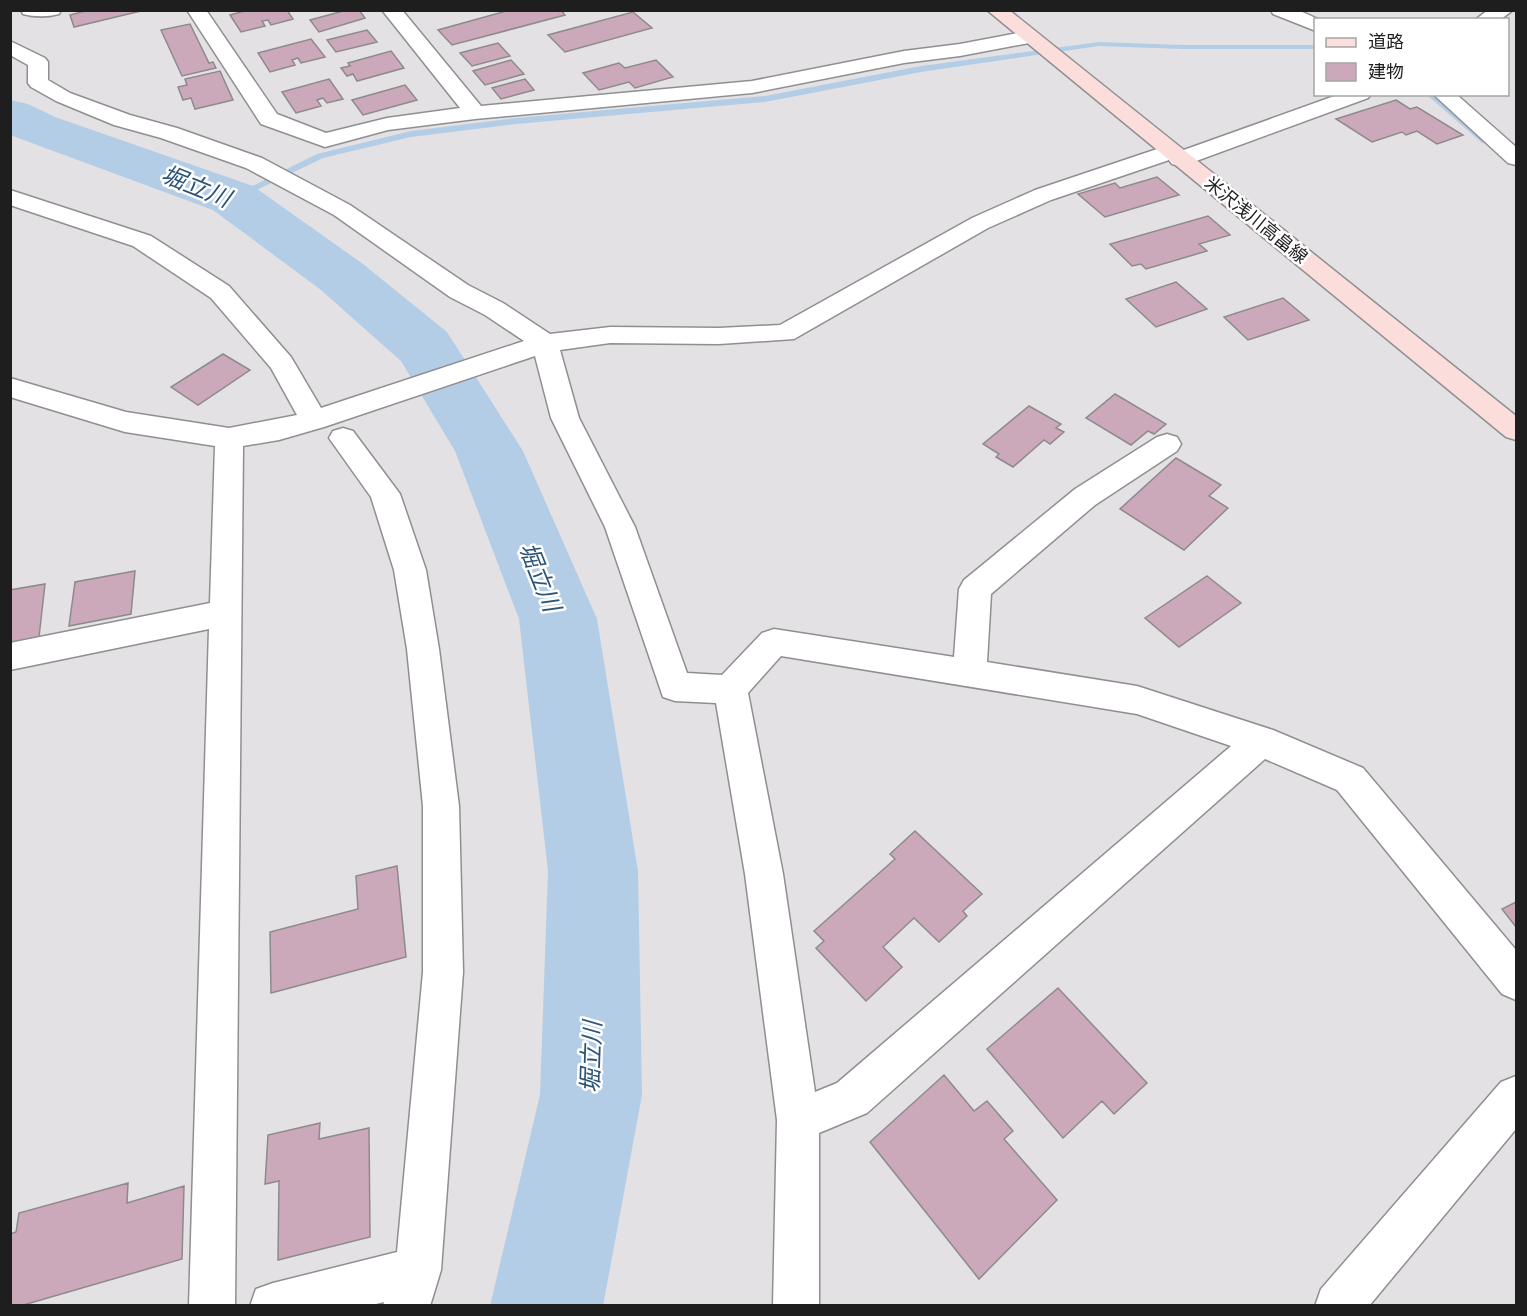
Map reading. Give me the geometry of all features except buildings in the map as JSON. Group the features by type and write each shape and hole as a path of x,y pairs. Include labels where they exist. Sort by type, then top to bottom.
{"main road":[{"name":"米沢浅川高畠線","path":"996,10 1516,430"}],"street":[{"path":"30,10 52,10"},
{"path":"196,10 269,119 325,140 387,124 475,113 752,87 904,57 960,50 1029,37"},
{"path":"391,10 475,113"},
{"path":"1280,10 1314,24"},
{"path":"1488,18 1504,10"},
{"path":"10,47 38,62 38,83 63,97 122,120 169,133 254,163 342,210 459,291 494,309 545,343 565,418 620,526 675,687 730,689 774,642 1137,700 1262,741 1350,779 1516,980"},
{"path":"10,387 125,422 229,438 332,423 498,358 545,343 610,335 719,336 785,333 980,223 1043,195 1356,96"},
{"path":"1445,96 1516,158"},
{"path":"10,196 142,242 220,292 332,423 385,494 410,570 441,806 443,972 412,1288 273,1305"},
{"path":"212,1305 229,438"},
{"path":"970,673 975,589 1085,497 1167,444"},
{"path":"10,657 226,614"},
{"path":"730,689 764,874 798,1120 796,1305"},
{"path":"798,1120 852,1098 1262,741"},
{"path":"1338,1305 1516,1097"}],"waterway":[{"path":"233,198 320,156 411,134 516,121 765,99 921,69 1099,44 1183,47 1314,47"},
{"path":"1432,96 1485,141"},
{"name":"堀立川","path":"10,115 37,128 233,198 342,277 425,347 489,451 558,619 593,871 591,1095 546,1306"}]}
